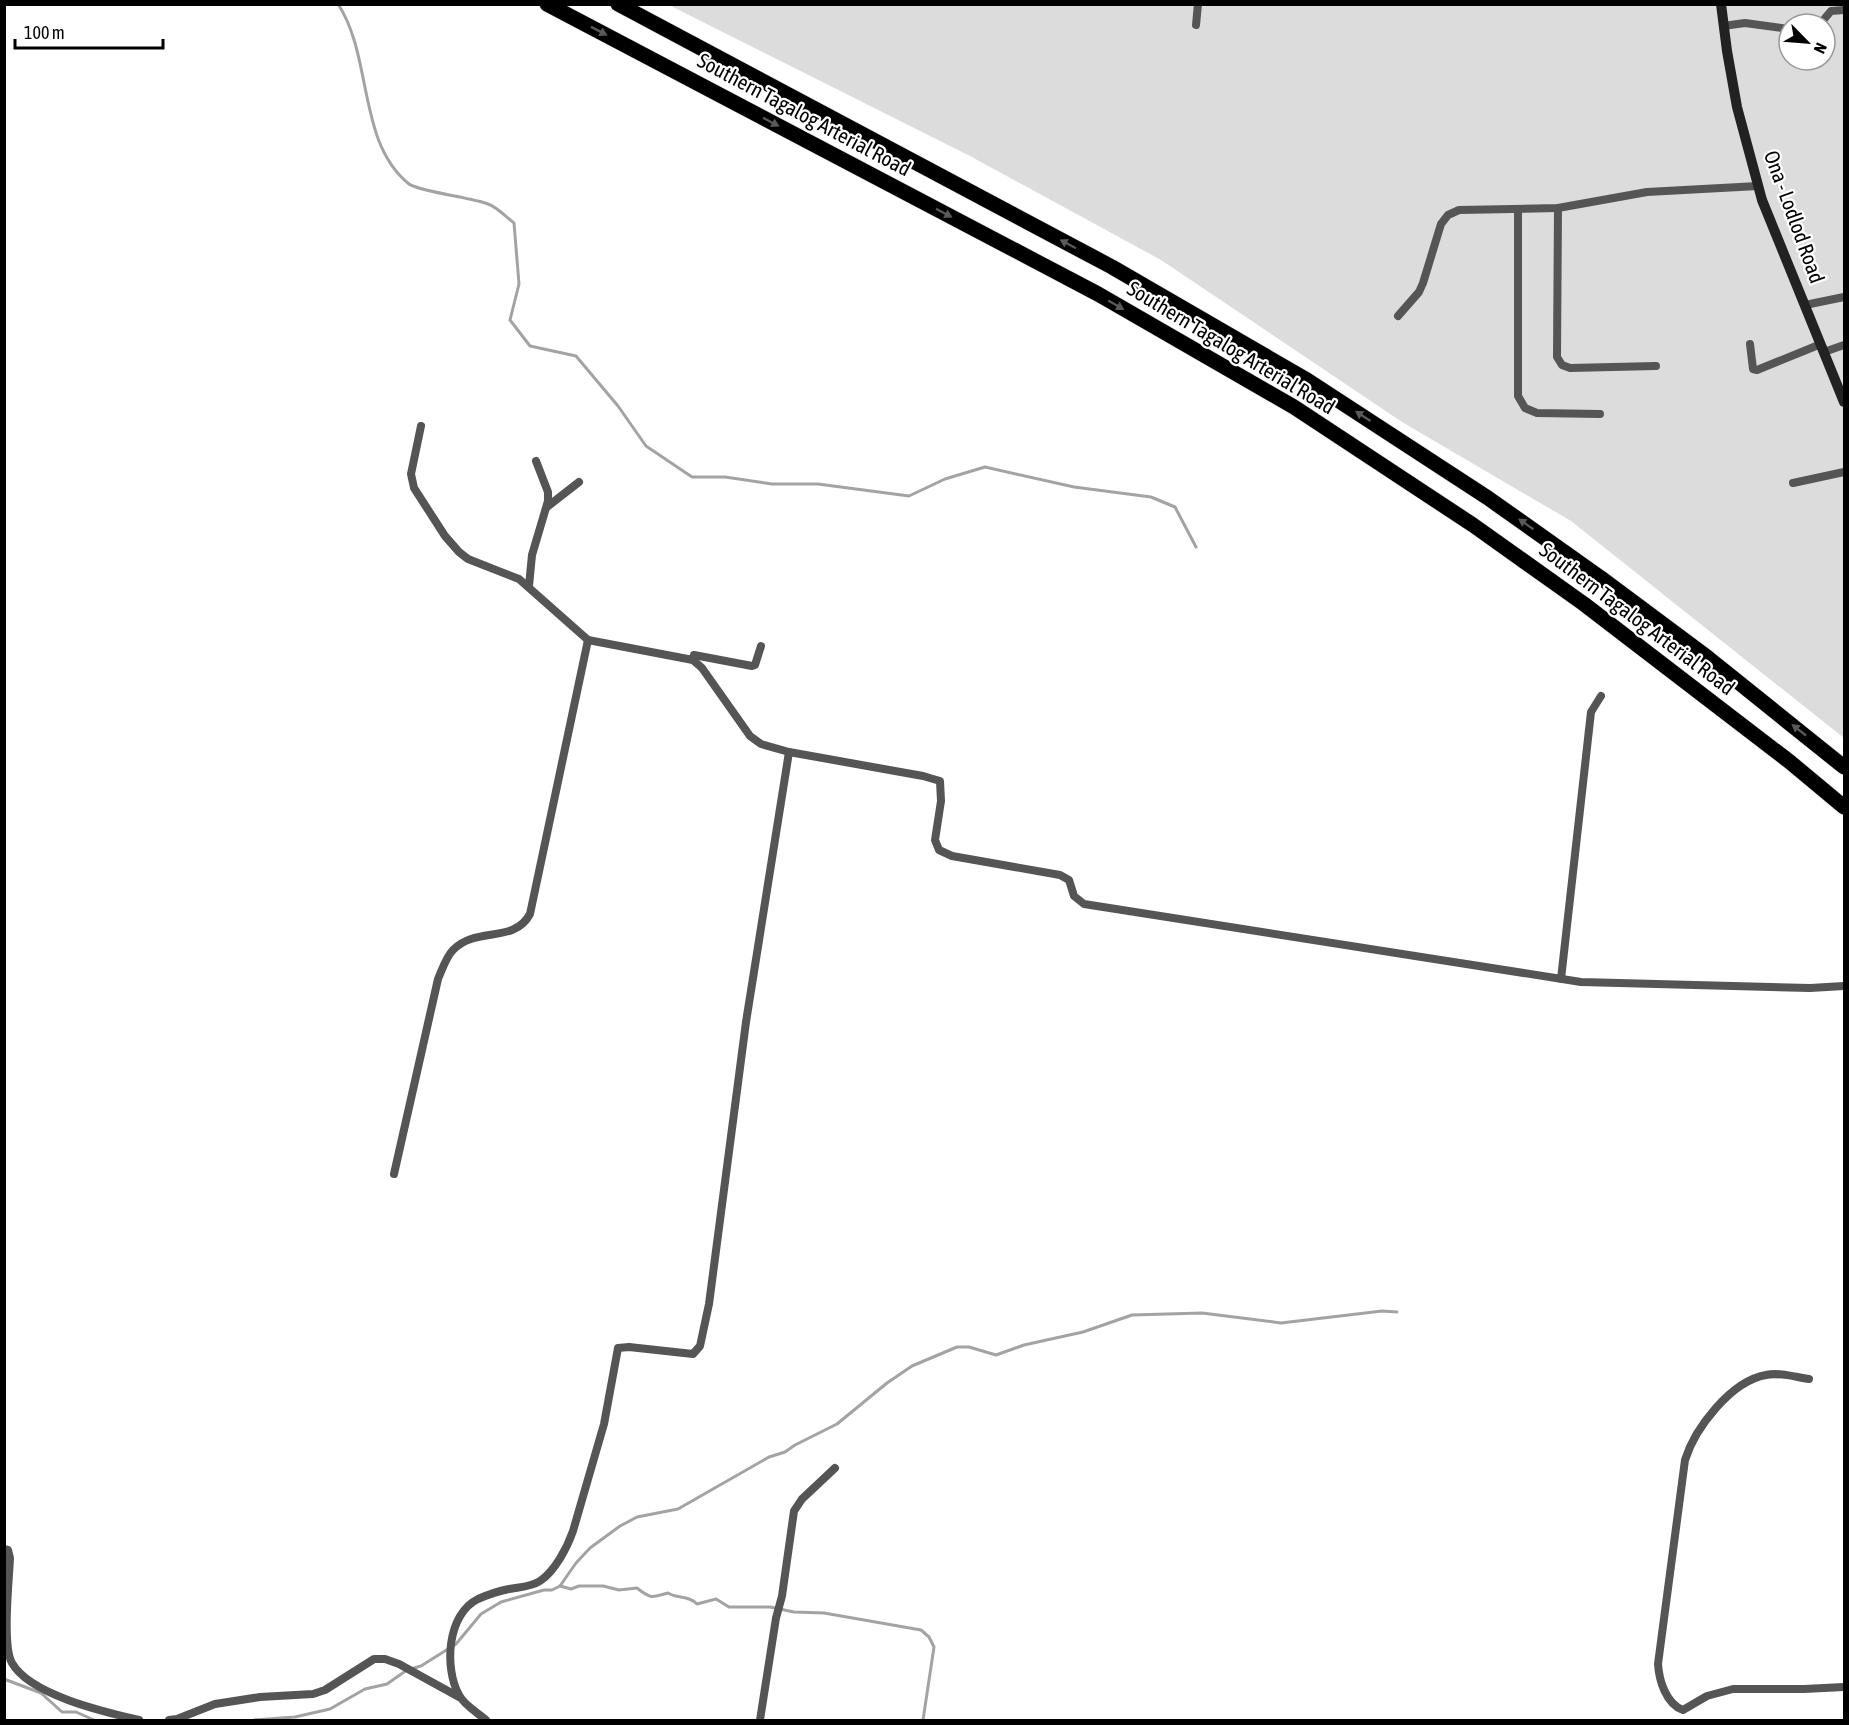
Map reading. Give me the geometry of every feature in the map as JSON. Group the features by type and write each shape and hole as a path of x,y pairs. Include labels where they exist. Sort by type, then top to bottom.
{"highway":[{"name":"Southern Tagalog Arterial Road","path":"547,4 1098,294 1294,407 1473,525 1584,604 1845,807"},
{"name":"Southern Tagalog Arterial Road","path":"618,4 1112,267 1307,380 1488,498 1601,578 1707,657 1845,767"}],"main road":[{"name":"Ona - Lodlod Road","path":"1722,4 1723,26 1737,107 1762,200 1845,402"}],"street":[{"path":"1196,25 1198,4"},
{"path":"1723,26 1745,23 1777,27"},
{"path":"1398,316 1419,292 1441,224 1448,215 1459,210 1558,208 1647,192 1758,186"},
{"path":"1558,208 1557,357 1562,365 1570,368 1656,366"},
{"path":"1518,209 1518,396 1525,408 1537,413 1600,414"},
{"path":"1805,304 1845,297"},
{"path":"1750,344 1753,369 1757,370 1823,348 1845,345"},
{"path":"421,426 411,474 414,488 445,536 459,552 468,559 512,575 529,586 588,640 693,660 702,668 750,736 761,744 789,752 923,776 940,782 941,801 935,840 939,850 952,856 1060,875 1069,880 1074,896 1084,904 1581,982 1810,988 1845,986"},
{"path":"529,586 532,555 548,501 548,492 536,460"},
{"path":"1793,483 1845,472"},
{"path":"545,508 579,482"},
{"path":"394,1174 438,979 451,951 473,937 517,929 525,924 530,914 588,640"},
{"path":"693,660 694,655 755,665 761,646"},
{"path":"1562,979 1591,712 1601,696"},
{"path":"459,1697 452,1674 451,1638 467,1608 477,1600 501,1591 537,1583 547,1575 566,1548 604,1424 618,1348 629,1347 693,1354 700,1346 709,1304 746,1022 789,752"},
{"path":"1809,1379 1766,1375 1742,1384 1718,1405 1688,1449 1666,1588 1658,1664 1659,1676 1673,1703 1683,1710 1707,1696 1733,1689 1845,1687"},
{"path":"760,1720 776,1618 782,1596 794,1511 802,1499 835,1468"},
{"path":"4,1549 8,1550 10,1558 7,1646 11,1662 23,1676 56,1695 82,1706 139,1720"},
{"path":"169,1720 215,1704 260,1697 313,1694 326,1690 374,1659 385,1659 416,1673 459,1697 486,1720"}],"shaded area":[{"path":"669,5 1844,5 1844,738 1571,521 1402,422 1161,260 970,156"}],"waterway":[{"path":"338,4 349,25 357,49 373,123 381,146 392,166 414,187 488,204 514,223 519,284 510,320 530,346 576,356 618,406 646,446 692,477 725,477 772,484 818,484 909,496 945,479 985,467 1074,487 1151,497 1175,507 1196,547"},
{"path":"254,1720 295,1717 330,1709 365,1689 387,1684 407,1670 421,1666 456,1644 481,1614 501,1602 560,1586 590,1548 620,1526 637,1517 678,1509 769,1457 785,1452 837,1424 887,1383 912,1366 957,1347 969,1347 996,1355 1024,1345 1083,1332 1132,1315 1202,1313 1281,1323 1382,1311 1397,1312"},
{"path":"560,1586 571,1589 579,1586 603,1586 619,1590 637,1588 649,1596 668,1593 690,1599 697,1604 716,1599 729,1607 770,1607 794,1612 824,1613 921,1630 929,1637 934,1647 923,1720"},
{"path":"4,1679 41,1693 62,1712 76,1712 94,1720"}]}
